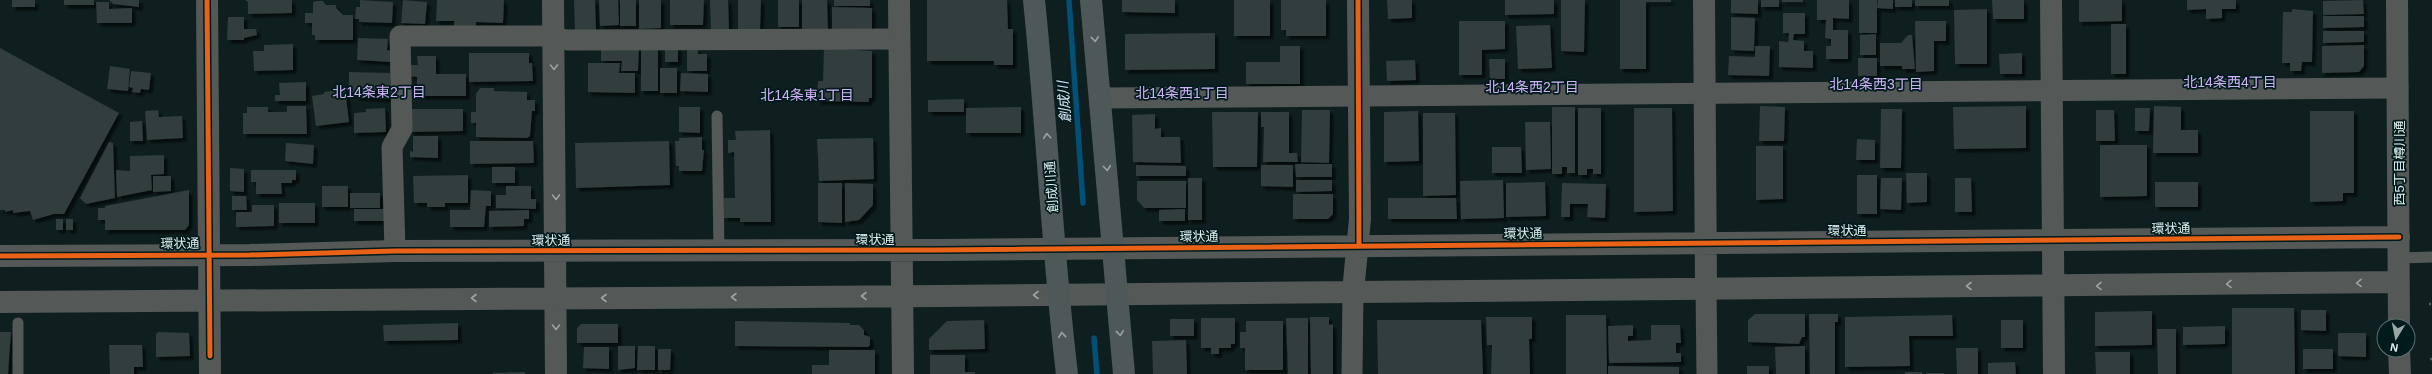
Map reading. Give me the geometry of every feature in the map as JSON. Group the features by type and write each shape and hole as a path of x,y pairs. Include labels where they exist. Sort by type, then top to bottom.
{"highway":[{"name":"創成川通","path":"1034,0 1043,85 1054,249 1066,374"},
{"path":"1091,0 1101,98 1124,374"}],"street":[{"path":"207,0 210,374"},
{"path":"553,0 556,374"},
{"path":"899,0 904,374"},
{"path":"1352,374 1353,292 1359,245 1358,0"},
{"path":"1704,0 1707,374"},
{"path":"2051,0 2054,374"},
{"name":"西5丁目樽川通","path":"2398,0 2399,318"},
{"path":"395,251 392,147 402,129 400,36 554,37 568,40 899,39"},
{"path":"1101,98 2398,88"},
{"name":"環状通","path":"0,256 395,251 1054,249 1359,245 2053,240 2399,248"},
{"path":"0,302 903,297 2398,282"},
{"path":"2399,358 2400,374"}],"lane":[{"path":"717,116 719,251"},
{"path":"2399,248 2432,257"},
{"path":"18,323 18,374"}],"building":[{"path":"12,0 35,0 35,7 12,7"},
{"path":"64,0 94,0 94,5 64,5"},
{"path":"109,0 139,0 139,7 113,4"},
{"path":"245,0 292,0 292,13 248,14 248,2"},
{"path":"360,0 393,2 392,23 359,22 359,19 355,19 356,7 360,7"},
{"path":"403,0 427,2 425,24 401,23"},
{"path":"437,0 504,0 503,23 476,22 476,27 454,26 454,21 436,21"},
{"path":"574,0 595,0 596,31 575,32"},
{"path":"599,0 618,0 619,25 600,26"},
{"path":"620,0 636,0 636,26 620,26"},
{"path":"639,0 661,0 661,28 639,29"},
{"path":"670,0 704,0 703,25 670,25"},
{"path":"710,0 728,0 729,30 711,30"},
{"path":"738,0 761,0 760,30 738,30"},
{"path":"778,0 799,0 799,27 778,27"},
{"path":"802,0 827,0 828,31 802,31"},
{"path":"834,0 870,0 870,6 834,6"},
{"path":"927,0 1007,0 1008,29 1013,29 1013,65 994,65 994,61 927,61"},
{"path":"1122,0 1175,0 1175,13 1122,12"},
{"path":"1234,0 1270,0 1270,36 1234,36"},
{"path":"1281,0 1326,0 1326,36 1286,36 1286,30 1281,30"},
{"path":"1387,0 1412,0 1412,18 1388,19"},
{"path":"1505,0 1554,0 1554,14 1505,15"},
{"path":"1561,0 1585,0 1584,52 1561,51"},
{"path":"1620,0 1671,0 1671,2 1646,2 1646,69 1620,69"},
{"path":"1731,0 1758,0 1758,14 1731,13"},
{"path":"1761,0 1779,0 1779,7 1761,7"},
{"path":"1782,0 1803,0 1803,2 1782,2"},
{"path":"1817,0 1849,0 1849,19 1833,18 1833,30 1848,30 1848,59 1826,59 1826,46 1831,46 1831,39 1825,38 1826,20 1817,20"},
{"path":"1859,0 1877,0 1877,33 1859,33"},
{"path":"1878,0 1893,0 1893,9 1877,8"},
{"path":"1895,0 1912,0 1912,7 1895,7"},
{"path":"1915,0 1949,0 1949,6 1915,6"},
{"path":"1992,0 2024,0 2024,19 1993,19"},
{"path":"2079,0 2122,0 2122,21 2079,22"},
{"path":"2187,0 2236,0 2236,9 2222,9 2222,18 2206,19 2206,9 2187,10"},
{"path":"2363,0 2364,14 2323,15 2323,1"},
{"path":"315,1 323,1 326,5 336,5 336,8 343,15 353,15 353,40 315,40 315,35 312,35 312,23 305,23 305,13 313,13 313,3"},
{"path":"96,2 109,2 109,9 132,8 132,23 97,23"},
{"path":"832,7 872,8 872,29 832,29"},
{"path":"1987,9 1987,64 1955,64 1954,10"},
{"path":"2292,9 2313,11 2312,62 2302,62 2301,71 2290,71 2290,63 2282,63 2283,12 2292,12"},
{"path":"1783,13 1805,13 1805,34 1794,34 1793,40 1804,41 1804,51 1813,51 1813,68 1779,67 1779,41 1788,42 1789,33 1783,33"},
{"path":"2323,16 2364,16 2364,27 2323,28"},
{"path":"228,17 244,17 244,29 256,29 257,35 244,38 244,40 227,40"},
{"path":"1731,17 1755,18 1754,51 1731,50"},
{"path":"1459,21 1505,21 1505,49 1482,50 1482,75 1459,75"},
{"path":"1915,21 1946,21 1946,41 1934,41 1934,71 1916,72"},
{"path":"2111,24 2126,24 2126,74 2111,74"},
{"path":"1550,25 1552,68 1518,69 1516,26"},
{"path":"2323,31 2364,31 2364,42 2323,43"},
{"path":"1215,33 1215,69 1125,70 1125,34"},
{"path":"1876,34 1876,55 1860,55 1860,35"},
{"path":"1908,35 1912,35 1915,69 1902,69 1902,66 1880,66 1880,43 1901,43"},
{"path":"358,38 388,39 387,50 392,51 391,62 357,60"},
{"path":"293,44 293,70 254,71 253,51 264,51 264,45"},
{"path":"2364,45 2364,66 2359,72 2322,73 2322,46"},
{"path":"601,46 639,47 638,71 621,71 622,61 601,61"},
{"path":"1280,46 1300,46 1300,84 1246,84 1246,62 1280,62"},
{"path":"1755,46 1770,46 1769,76 1728,75 1729,56 1755,57"},
{"path":"658,47 658,91 641,91 641,48"},
{"path":"678,47 678,62 665,62 665,48"},
{"path":"0,48 119,113 64,214 54,214 33,220 30,211 13,213 13,210 5,212 5,210 0,210"},
{"path":"687,48 698,49 698,54 707,54 707,71 687,71"},
{"path":"824,48 872,51 872,98 869,98 869,102 817,101 818,81 823,81"},
{"path":"469,53 529,53 529,63 532,63 533,81 469,82"},
{"path":"2022,53 2022,74 2000,74 1999,54"},
{"path":"417,56 436,56 436,74 466,74 466,96 417,96 417,77 409,76 409,65 418,65"},
{"path":"1858,58 1877,58 1877,76 1858,76"},
{"path":"1489,59 1505,59 1505,79 1490,79"},
{"path":"1415,60 1416,80 1387,81 1386,61"},
{"path":"588,63 620,63 619,73 635,73 635,93 588,92"},
{"path":"110,66 130,69 128,91 107,89"},
{"path":"660,68 677,68 677,93 660,93"},
{"path":"131,71 151,73 149,90 141,89 140,93 132,92 133,88 129,87"},
{"path":"349,72 391,73 390,99 356,97 356,94 349,94"},
{"path":"681,73 708,74 708,92 680,91"},
{"path":"306,82 306,101 275,101 275,95 280,95 279,83"},
{"path":"480,88 494,88 494,91 527,92 527,100 535,100 535,111 532,111 530,136 527,138 476,137 476,123 471,123 471,112 476,112 476,94"},
{"path":"345,89 349,122 316,126 312,96 324,94 324,92"},
{"path":"964,99 964,112 928,112 928,100"},
{"path":"287,106 306,106 307,134 243,134 243,113 247,113 247,107 268,107 268,112 287,112"},
{"path":"1760,106 1785,107 1784,141 1759,141"},
{"path":"2026,106 2026,148 1954,149 1953,107"},
{"path":"2154,106 2181,107 2181,130 2198,130 2198,153 2153,153"},
{"path":"679,107 700,107 700,133 679,132"},
{"path":"1021,107 1021,133 966,133 966,108"},
{"path":"1552,107 1575,107 1575,173 1567,173 1567,167 1562,167 1562,174 1552,174"},
{"path":"385,108 386,132 354,133 354,113 366,112 366,109"},
{"path":"1578,108 1601,108 1601,174 1593,174 1593,169 1587,169 1587,175 1578,175"},
{"path":"1634,108 1672,108 1673,211 1634,212"},
{"path":"2135,108 2150,108 2149,131 2135,131"},
{"path":"410,109 463,109 463,131 410,132"},
{"path":"1881,109 1902,109 1901,168 1880,168"},
{"path":"158,110 159,117 182,116 183,138 147,140 145,111"},
{"path":"1302,110 1330,110 1329,163 1301,162"},
{"path":"2096,110 2114,110 2115,141 2096,141"},
{"path":"1418,111 1419,161 1384,162 1384,112"},
{"path":"2310,111 2354,111 2354,193 2343,193 2343,201 2310,202"},
{"path":"1212,112 1258,112 1257,167 1213,167"},
{"path":"1261,112 1289,112 1289,153 1297,153 1298,162 1263,162 1264,127 1261,127"},
{"path":"1423,113 1455,113 1456,195 1423,196"},
{"path":"1155,114 1155,129 1161,128 1161,137 1180,137 1181,163 1133,162 1132,115"},
{"path":"142,121 143,141 130,141 130,122"},
{"path":"1525,122 1550,122 1551,169 1526,170"},
{"path":"770,130 771,222 740,222 740,218 724,218 724,198 735,198 734,152 728,153 728,140 736,140 735,131"},
{"path":"413,136 438,136 438,158 410,157 410,151 413,152"},
{"path":"702,137 702,150 704,150 702,171 679,171 679,166 676,166 675,141 679,141 679,138"},
{"path":"873,138 874,179 819,181 817,139"},
{"path":"1857,139 1875,140 1875,160 1856,160"},
{"path":"470,141 533,141 534,163 470,164"},
{"path":"669,141 670,185 576,188 575,143"},
{"path":"109,142 113,143 115,198 86,204 80,198"},
{"path":"286,143 314,145 313,164 285,161"},
{"path":"2100,145 2147,145 2147,196 2100,197"},
{"path":"1756,146 1783,146 1783,199 1756,200"},
{"path":"1492,147 1521,147 1522,173 1492,173"},
{"path":"164,155 164,174 151,175 152,190 117,197 116,170 130,171 130,156"},
{"path":"1295,164 1332,164 1332,177 1296,177"},
{"path":"1136,165 1186,166 1186,176 1136,176"},
{"path":"1261,165 1293,165 1293,187 1261,186"},
{"path":"492,167 515,167 515,183 492,183"},
{"path":"230,168 244,169 244,192 230,191"},
{"path":"251,170 296,170 296,180 292,180 292,183 281,183 282,194 256,194 256,182 251,182"},
{"path":"1906,173 1927,173 1927,202 1907,203"},
{"path":"468,175 468,203 445,203 445,207 427,207 427,203 414,203 413,176"},
{"path":"1857,175 1877,175 1877,214 1857,214"},
{"path":"153,176 171,176 171,191 153,192"},
{"path":"1188,178 1202,178 1202,220 1188,220"},
{"path":"1881,178 1902,178 1901,210 1880,209"},
{"path":"1955,178 1971,178 1972,212 1955,212"},
{"path":"1296,180 1332,180 1332,191 1296,192"},
{"path":"1503,180 1504,218 1461,219 1460,181"},
{"path":"1137,181 1186,181 1186,208 1144,208 1137,200"},
{"path":"1545,182 1546,216 1506,217 1506,183"},
{"path":"2155,182 2198,182 2198,207 2155,207"},
{"path":"818,183 842,183 842,223 818,222"},
{"path":"845,183 873,184 873,205 859,220 845,222"},
{"path":"1562,183 1606,184 1605,218 1587,217 1588,204 1570,204 1570,217 1561,217"},
{"path":"322,186 348,186 348,207 322,207"},
{"path":"506,186 531,186 531,199 536,199 536,209 496,208 496,195 506,195"},
{"path":"189,190 189,225 185,230 105,230 105,220 98,220 98,208 105,208 105,206"},
{"path":"471,190 491,191 491,206 486,206 484,227 450,227 450,210 470,210"},
{"path":"350,193 380,193 380,208 350,208"},
{"path":"1293,194 1333,194 1333,214 1328,219 1293,219"},
{"path":"232,196 246,196 247,210 232,210"},
{"path":"1388,198 1456,198 1457,219 1388,219"},
{"path":"279,203 315,203 315,223 279,223"},
{"path":"252,205 274,205 274,226 236,227 236,212 252,212"},
{"path":"354,209 385,209 385,221 354,221"},
{"path":"1185,209 1185,221 1159,221 1159,210"},
{"path":"529,210 529,219 524,219 524,226 489,227 489,211"},
{"path":"56,219 63,219 63,230 56,230"},
{"path":"66,219 73,219 73,230 66,230"},
{"path":"2232,308 2294,308 2295,374 2232,374"},
{"path":"2301,310 2326,310 2326,331 2301,330"},
{"path":"2152,311 2152,345 2095,346 2095,312"},
{"path":"1755,314 1805,314 1805,337 1802,337 1799,344 1748,342 1748,320"},
{"path":"1809,314 1838,314 1838,322 1835,322 1835,374 1810,374"},
{"path":"1566,315 1606,315 1607,374 1566,374"},
{"path":"1952,315 1953,336 1909,336 1910,366 1845,367 1845,317"},
{"path":"1310,317 1329,317 1329,325 1333,324 1333,374 1311,374"},
{"path":"1486,317 1532,317 1532,339 1529,339 1530,374 1491,374 1492,345 1487,345"},
{"path":"1201,318 1235,318 1235,344 1231,344 1231,348 1219,348 1219,354 1211,354 1211,348 1201,348"},
{"path":"1286,318 1308,318 1308,374 1288,374"},
{"path":"1170,319 1194,319 1194,336 1170,336"},
{"path":"984,320 985,349 929,350 929,339 947,321"},
{"path":"1377,320 1481,320 1483,374 1378,374"},
{"path":"2001,320 2023,320 2023,348 2001,348"},
{"path":"735,321 850,323 850,325 859,325 864,330 864,335 870,337 870,345 868,347 735,346"},
{"path":"1246,321 1283,321 1283,370 1245,370 1245,348 1240,348 1240,332 1246,332"},
{"path":"458,323 458,340 384,341 383,325"},
{"path":"581,324 618,324 618,343 577,343 577,328"},
{"path":"1633,325 1633,336 1628,336 1628,341 1651,340 1651,325 1680,325 1681,343 1676,343 1676,353 1681,353 1681,362 1609,363 1608,326"},
{"path":"2225,326 2225,344 2183,345 2183,327"},
{"path":"2157,329 2176,329 2176,374 2158,374"},
{"path":"0,332 11,332 8,374 0,374"},
{"path":"158,332 189,333 190,356 156,357 156,334"},
{"path":"2338,333 2366,333 2366,357 2338,356"},
{"path":"1186,340 1187,374 1153,374 1152,341"},
{"path":"109,345 142,345 143,367 134,367 134,374 110,374"},
{"path":"618,346 635,346 635,368 618,370"},
{"path":"638,346 655,346 655,370 637,370"},
{"path":"1805,346 1805,374 1776,374 1775,347"},
{"path":"584,347 609,347 609,369 583,368"},
{"path":"1956,348 1978,348 1978,374 1957,374"},
{"path":"658,349 671,349 670,370 658,370"},
{"path":"2303,349 2333,349 2333,369 2303,369"},
{"path":"829,350 875,350 875,374 812,374 812,365 829,365"},
{"path":"2095,352 2130,352 2130,374 2096,374"},
{"path":"930,355 965,355 965,372 975,372 975,374 930,374"},
{"path":"2015,362 2016,374 1988,374 1988,363"},
{"path":"1608,366 1679,367 1679,374 1608,374"},
{"path":"1747,366 1769,366 1769,374 1747,374"},
{"path":"525,372 525,374 493,374 493,373"},
{"path":"1905,372 1922,372 1922,374 1905,374"},
{"path":"1944,373 1944,374 1926,374"}],"waterway":[{"name":"創成川","path":"1069,0 1083,203"},
{"name":"創成川","path":"1094,338 1097,374"}],"cycle path":[{"path":"207,0 210,356"},
{"path":"1358,0 1359,245"},
{"path":"0,256 250,255 395,251 940,250 2399,237"}],"district":[{"name":"北14条西4丁目","path":"2230,82"},
{"name":"北14条西3丁目","path":"1876,84"},
{"name":"北14条西2丁目","path":"1532,87"},
{"name":"北14条東2丁目","path":"379,92"},
{"name":"北14条西1丁目","path":"1182,93"},
{"name":"北14条東1丁目","path":"807,95"}]}
